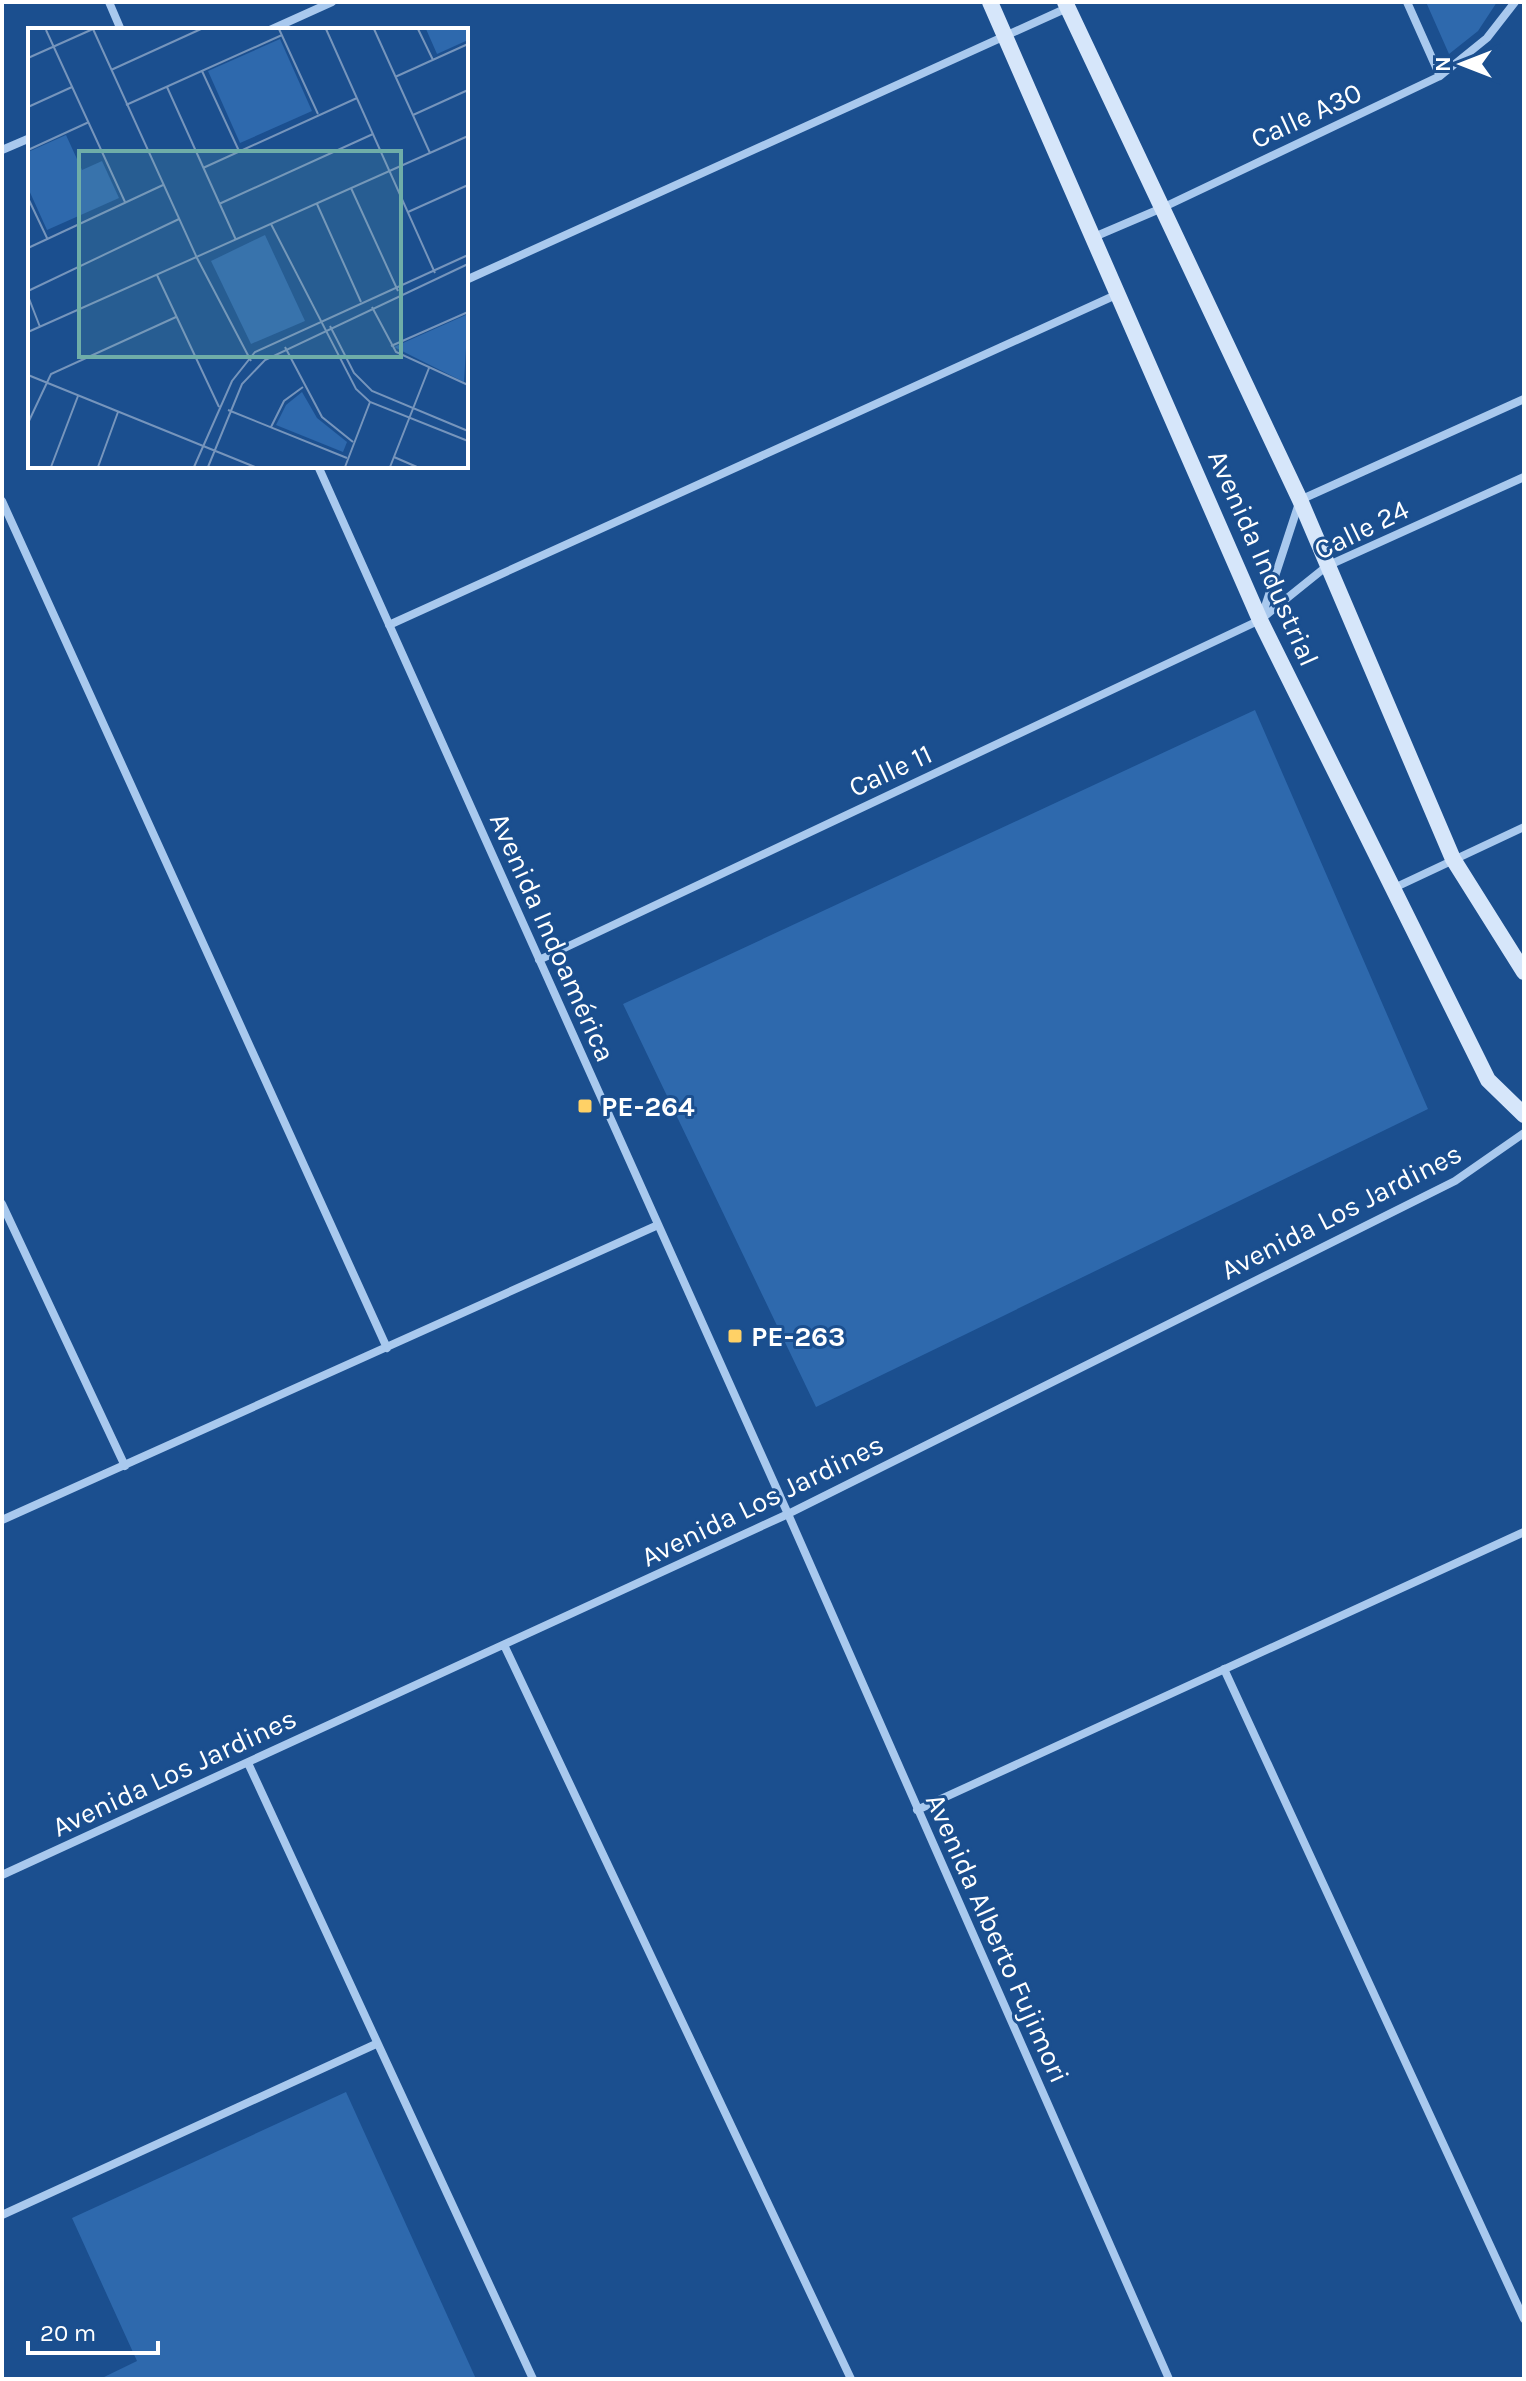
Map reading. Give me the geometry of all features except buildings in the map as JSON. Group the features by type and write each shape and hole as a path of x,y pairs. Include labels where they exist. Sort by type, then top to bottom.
{"main road":[{"name":"Avenida Industrial","path":"990,2 1260,620 1488,1080 1524,1115"},
{"name":"Avenida Industrial","path":"1067,5 1300,500 1453,859 1524,972"}],"street":[{"path":"109,2 120,28"},
{"path":"274,28 332,2"},
{"path":"1407,2 1440,76"},
{"name":"Calle A30","path":"1094,237 1440,76 1487,38 1515,2"},
{"path":"468,279 1067,5"},
{"path":"2,150 28,139"},
{"path":"389,625 1118,294"},
{"name":"Calle 24","path":"1260,620 1300,500 1524,399"},
{"name":"Avenida Indoamérica","path":"319,468 788,1514"},
{"name":"Calle 24","path":"1260,620 1327,566 1524,477"},
{"path":"2,501 387,1348"},
{"name":"Calle 11","path":"539,960 1260,620"},
{"path":"1393,889 1524,827"},
{"name":"Avenida Los Jardines","path":"2,1875 788,1514 1455,1181 1524,1133"},
{"path":"2,1204 125,1466"},
{"path":"2,1520 658,1225"},
{"name":"Avenida Alberto Fujimori","path":"788,1514 1169,2379"},
{"path":"917,1810 1524,1532"},
{"path":"504,1645 851,2379"},
{"path":"1224,1669 1524,2319"},
{"path":"248,1763 533,2379"},
{"path":"2,2215 376,2044"}],"shaded area":[{"path":"1426,2 1497,2 1478,31 1449,54"},
{"path":"1255,710 1428,1109 816,1407 623,1004"},
{"path":"346,2092 476,2379 100,2379 137,2361 72,2218"}],"place":[{"name":"PE-264","path":"585,1106"},
{"name":"PE-263","path":"735,1336"}]}
